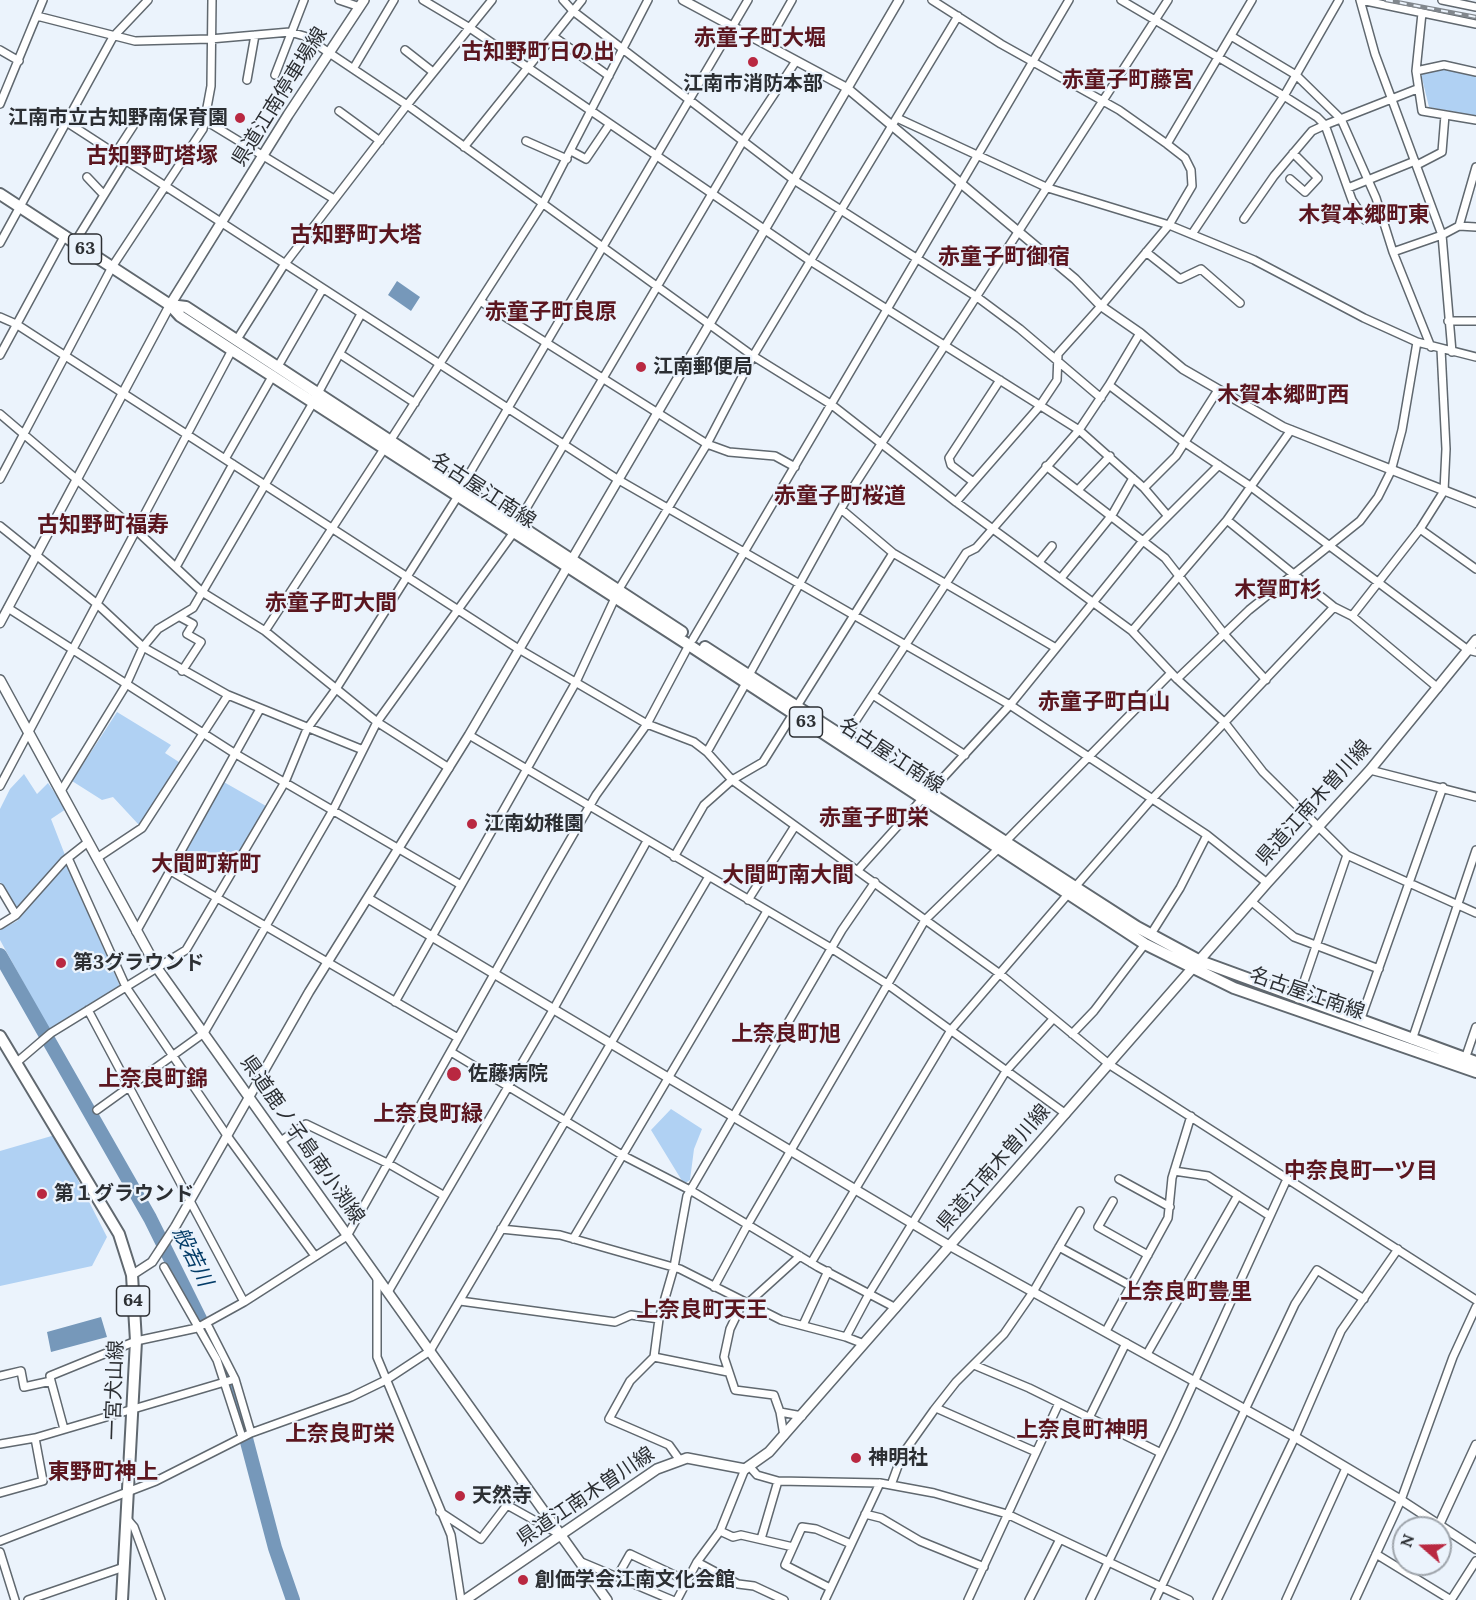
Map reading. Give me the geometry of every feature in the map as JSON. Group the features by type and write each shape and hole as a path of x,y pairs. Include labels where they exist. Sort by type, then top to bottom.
{"main road":[{"name":"県道江南停車場線","path":"170,305 362,3"},
{"name":"名古屋江南線","path":"0,194 170,305 180,316 275,372 1002,845 1072,890 1151,934 1196,966 1298,999 1476,1062"},
{"name":"県道江南木曽川線","path":"463,1600 657,1469 679,1459 699,1459 748,1468 784,1436 1267,883 1370,770 1472,651 1476,640"},
{"name":"県道鹿ノ子島南小渕線","path":"0,680 157,968 607,1600"},
{"name":"名古屋江南線","path":"1072,890 1145,944 1292,1009 1476,1072"},
{"name":"一宮犬山線","path":"0,1036 119,1234 132,1275 136,1341 122,1600"}],"street":[{"path":"0,104 43,0"},
{"path":"0,243 68,123 113,37 148,0"},
{"path":"0,479 112,267 203,129 211,86 212,0"},
{"path":"275,75 304,0"},
{"path":"339,0 362,3"},
{"path":"353,69 394,0"},
{"path":"423,0 470,28 657,158 766,228 812,262 1039,407 1079,430 1144,488 1167,516"},
{"path":"563,0 573,11 794,180 977,297 1056,358 1101,398"},
{"path":"464,147 582,0"},
{"path":"265,631 543,203 648,0"},
{"path":"683,0 847,88 895,121 961,183 1075,279 1101,306 1140,333 1183,369 1291,430 1476,503"},
{"path":"16,1063 48,1035 186,950 285,782 307,729 336,688 459,492 748,0"},
{"path":"767,44 792,0"},
{"path":"132,1275 152,1262 190,1201 327,962 369,899 469,735 517,648 899,0"},
{"path":"932,0 1103,101 1167,144 1185,158 1191,170 1192,186 1168,225 1056,358 1057,380 1039,407 956,502"},
{"path":"64,1429 50,1376 136,1341 199,1328 347,1236 590,806 647,724 743,552 832,405 1069,0"},
{"path":"1121,0 1317,117 1325,125 1348,188 1365,220"},
{"path":"707,752 841,509 1168,0"},
{"path":"1167,144 1252,0"},
{"path":"1192,234 1284,96 1339,0"},
{"path":"1452,352 1442,235 1375,54 1361,0 1476,24"},
{"path":"1442,0 1476,7"},
{"path":"0,786 234,346 284,265 406,105 470,28 488,1"},
{"path":"1422,13 1416,71 1422,111 1476,120"},
{"path":"37,16 135,41 210,39 290,32 304,36 330,52 659,285 753,356 832,405 956,502 1132,631 1225,723 1263,772 1347,855 1476,913"},
{"path":"395,1002 576,682 617,594 706,444 753,356 812,262 958,16"},
{"path":"247,80 255,35"},
{"path":"553,36 609,76"},
{"path":"1231,36 1296,75 1341,119 1368,180 1393,252 1431,347"},
{"path":"0,50 19,61"},
{"path":"405,50 433,72"},
{"path":"96,1110 204,1033 333,810 377,722 459,611 515,528 743,141 796,61"},
{"path":"1416,71 1444,65 1476,72"},
{"path":"1244,219 1274,176 1312,131 1417,89"},
{"path":"339,111 380,141"},
{"path":"1348,188 1442,152 1445,115"},
{"path":"115,154 136,120"},
{"path":"206,121 334,199"},
{"path":"895,121 1048,188 1168,225 1254,260 1364,318 1417,342 1476,357"},
{"path":"68,123 322,290 617,479 1010,705 1088,759 1207,835 1267,883"},
{"path":"571,151 586,159 609,125"},
{"path":"526,141 567,159"},
{"path":"1290,178 1305,192 1318,178 1293,153"},
{"path":"75,242 125,161"},
{"path":"1459,226 1475,177 1476,167"},
{"path":"87,177 104,195"},
{"path":"1393,252 1442,235 1459,226 1476,227"},
{"path":"0,355 65,236"},
{"path":"1146,252 1180,279 1201,269 1240,303"},
{"path":"225,459 322,290"},
{"path":"480,301 603,381 706,444 729,452 775,456 795,467"},
{"path":"0,623 170,305"},
{"path":"61,791 126,685 143,647 158,629 193,608 265,486 361,314"},
{"path":"0,317 16,324 517,648 647,724 694,742 707,752 732,780 1000,974 1110,1065 1476,1300"},
{"path":"1448,321 1476,321"},
{"path":"843,741 966,553 976,548 1079,430 1140,333"},
{"path":"1178,679 1249,610 1360,521 1378,497 1391,471 1411,386 1417,342"},
{"path":"1352,616 1420,529 1444,491 1446,449 1441,349"},
{"path":"340,354 415,403"},
{"path":"972,481 951,465 949,458 1000,380"},
{"path":"1109,385 1185,442 1250,486 1472,651"},
{"path":"1144,488 1176,456 1218,390"},
{"path":"0,414 137,531 202,592 265,631 377,722 449,768"},
{"path":"1132,631 1168,592 1178,576 1227,520 1291,430"},
{"path":"1078,489 1110,456"},
{"path":"176,567 233,464"},
{"path":"858,870 1010,705 1144,540 1219,465"},
{"path":"1046,466 1166,558 1225,635 1266,680"},
{"path":"1061,578 1112,515 1133,478"},
{"path":"841,509 893,553 1056,648"},
{"path":"1227,520 1334,607 1352,616 1438,688"},
{"path":"0,526 97,604 143,647 228,695 363,750"},
{"path":"1420,529 1476,569"},
{"path":"1039,561 1052,546"},
{"path":"674,857 704,805 732,780 763,762 893,553"},
{"path":"811,1263 951,1030 1151,800 1334,607"},
{"path":"8,608 234,753 460,885"},
{"path":"180,617 193,624 186,634 201,642 182,671"},
{"path":"714,1287 748,1224 925,920 1172,673"},
{"path":"97,858 142,828 228,695"},
{"path":"873,695 965,754"},
{"path":"136,932 260,709"},
{"path":"469,735 708,878 831,948 887,984 1066,1114"},
{"path":"1370,770 1476,797"},
{"path":"1360,1021 1443,787"},
{"path":"748,900 795,826"},
{"path":"1151,934 1180,888 1207,835"},
{"path":"388,1292 553,1010 647,841"},
{"path":"0,924 16,915 68,858 88,842"},
{"path":"1412,1040 1476,850"},
{"path":"1298,999 1347,855"},
{"path":"68,858 126,987 228,1137 315,1256"},
{"path":"169,870 458,1038"},
{"path":"0,1541 32,1527 86,1510 129,1490 156,1481 251,1433 342,1401 386,1380 430,1351 564,1119 708,878"},
{"path":"679,1459 669,1445 609,1419 630,1381 654,1358 659,1319 674,1267 684,1207 690,1190 831,948 875,882"},
{"path":"0,888 16,915"},
{"path":"369,899 950,1246 1247,1409 1425,1516"},
{"path":"1252,902 1294,937 1380,969"},
{"path":"573,1239 767,911"},
{"path":"1072,1034 1094,1011 1145,944"},
{"path":"88,1010 127,1087 244,1302"},
{"path":"846,1337 870,1292 1006,1071 1053,1019"},
{"path":"1465,1059 1476,1027"},
{"path":"451,1052 622,1155 690,1190 811,1263 870,1292 896,1308"},
{"path":"1106,1331 1168,1218 1174,1171 1191,1116"},
{"path":"281,1141 306,1124 389,1164 443,1195"},
{"path":"1174,1171 1208,1176 1270,1216"},
{"path":"1119,1179 1170,1207"},
{"path":"1090,1600 1110,1562 1287,1179"},
{"path":"1147,1354 1238,1195"},
{"path":"1113,1201 1098,1227 1148,1255"},
{"path":"891,1485 902,1455 936,1408 1004,1334 1033,1292 1080,1211"},
{"path":"501,1229 573,1239 674,1267 782,1320 864,1344"},
{"path":"1059,1247 1131,1286"},
{"path":"1217,1600 1341,1331 1398,1249"},
{"path":"784,1436 780,1412 774,1395 735,1390 724,1357 730,1329 745,1303 800,1256"},
{"path":"164,1267 199,1328 226,1382 242,1437"},
{"path":"1155,1600 1295,1304 1317,1270 1364,1299"},
{"path":"803,1325 828,1271"},
{"path":"376,1276 376,1357 453,1545 463,1600"},
{"path":"460,1301 615,1322 631,1315 659,1319"},
{"path":"1355,1600 1401,1500 1453,1357 1476,1307"},
{"path":"207,1324 235,1379 251,1433"},
{"path":"1089,1418 1126,1343"},
{"path":"654,1358 728,1372"},
{"path":"974,1365 1059,1403 1161,1453"},
{"path":"0,1377 21,1371 24,1388 51,1381"},
{"path":"0,1444 35,1438 235,1379"},
{"path":"968,1600 1059,1403"},
{"path":"936,1408 1036,1452"},
{"path":"780,1412 802,1416"},
{"path":"0,1493 43,1481 35,1438"},
{"path":"1443,1516 1476,1444"},
{"path":"677,1600 697,1562 720,1531 748,1468 757,1475 778,1481 880,1483 934,1493 1007,1514 1189,1600"},
{"path":"1286,1600 1346,1468"},
{"path":"761,1539 778,1481"},
{"path":"825,1600 880,1483"},
{"path":"440,1511 481,1539 523,1484"},
{"path":"507,1505 561,1535"},
{"path":"865,1514 881,1518 920,1541 984,1566"},
{"path":"128,1520 134,1527 161,1600"},
{"path":"830,1588 785,1565 802,1527 816,1529 851,1544"},
{"path":"720,1531 734,1538 741,1534 793,1547"},
{"path":"1452,1533 1476,1549"},
{"path":"1029,1600 1060,1539"},
{"path":"0,1552 15,1600"},
{"path":"617,1577 630,1554 687,1581"},
{"path":"1376,1554 1451,1600 1476,1561"},
{"path":"579,1561 672,1600"},
{"path":"697,1562 730,1581 754,1586 784,1600"},
{"path":"28,1600 124,1567"}],"shaded area":[{"path":"1444,69 1476,75 1476,116 1429,107 1421,74"},
{"path":"397,281 420,297 411,311 388,295"},
{"path":"117,712 171,745 165,753 182,764 139,825 113,797 102,800 72,781"},
{"path":"24,774 37,794 48,783 66,809 51,819 65,855 16,909 0,882 0,809 10,789"},
{"path":"222,781 266,806 226,875 183,850"},
{"name":"第3グラウンド","path":"66,864 120,986 49,1029 0,940 0,930 17,921"},
{"path":"671,1109 702,1129 694,1149 690,1180 684,1184 651,1130"},
{"name":"第１グラウンド","path":"55,1135 107,1237 92,1266 0,1286 0,1151"},
{"path":"101,1317 107,1337 51,1352 47,1332"}],"waterway":[{"name":"般若川","path":"0,955 150,1218 217,1353 233,1389 275,1548 293,1600"}],"railway":[{"path":"1386,0 1476,17"}],"place":[{"name":"江南市消防本部","path":"753,62"},
{"name":"江南市立古知野南保育園","path":"240,118"},
{"name":"江南郵便局","path":"641,367"},
{"name":"江南幼稚園","path":"472,824"},
{"name":"第3グラウンド","path":"61,963"},
{"name":"佐藤病院","path":"454,1074"},
{"name":"第１グラウンド","path":"42,1194"},
{"name":"神明社","path":"856,1458"},
{"name":"天然寺","path":"460,1496"},
{"name":"創価学会江南文化会館","path":"523,1580"}],"district":[{"name":"赤童子町大堀","path":"760,39"},
{"name":"古知野町日の出","path":"538,53"},
{"name":"赤童子町藤宮","path":"1128,81"},
{"name":"古知野町塔塚","path":"152,157"},
{"name":"木賀本郷町東","path":"1364,216"},
{"name":"古知野町大塔","path":"356,236"},
{"name":"赤童子町御宿","path":"1004,258"},
{"name":"赤童子町良原","path":"551,313"},
{"name":"木賀本郷町西","path":"1283,396"},
{"name":"赤童子町桜道","path":"840,497"},
{"name":"古知野町福寿","path":"103,526"},
{"name":"木賀町杉","path":"1278,591"},
{"name":"赤童子町大間","path":"331,604"},
{"name":"赤童子町白山","path":"1104,703"},
{"name":"赤童子町栄","path":"874,819"},
{"name":"大間町新町","path":"206,865"},
{"name":"大間町南大間","path":"788,876"},
{"name":"上奈良町旭","path":"786,1035"},
{"name":"上奈良町錦","path":"153,1080"},
{"name":"上奈良町緑","path":"428,1115"},
{"name":"中奈良町一ツ目","path":"1361,1172"},
{"name":"上奈良町豊里","path":"1186,1293"},
{"name":"上奈良町天王","path":"702,1311"},
{"name":"上奈良町神明","path":"1082,1431"},
{"name":"上奈良町栄","path":"340,1435"},
{"name":"東野町神上","path":"103,1473"}]}
